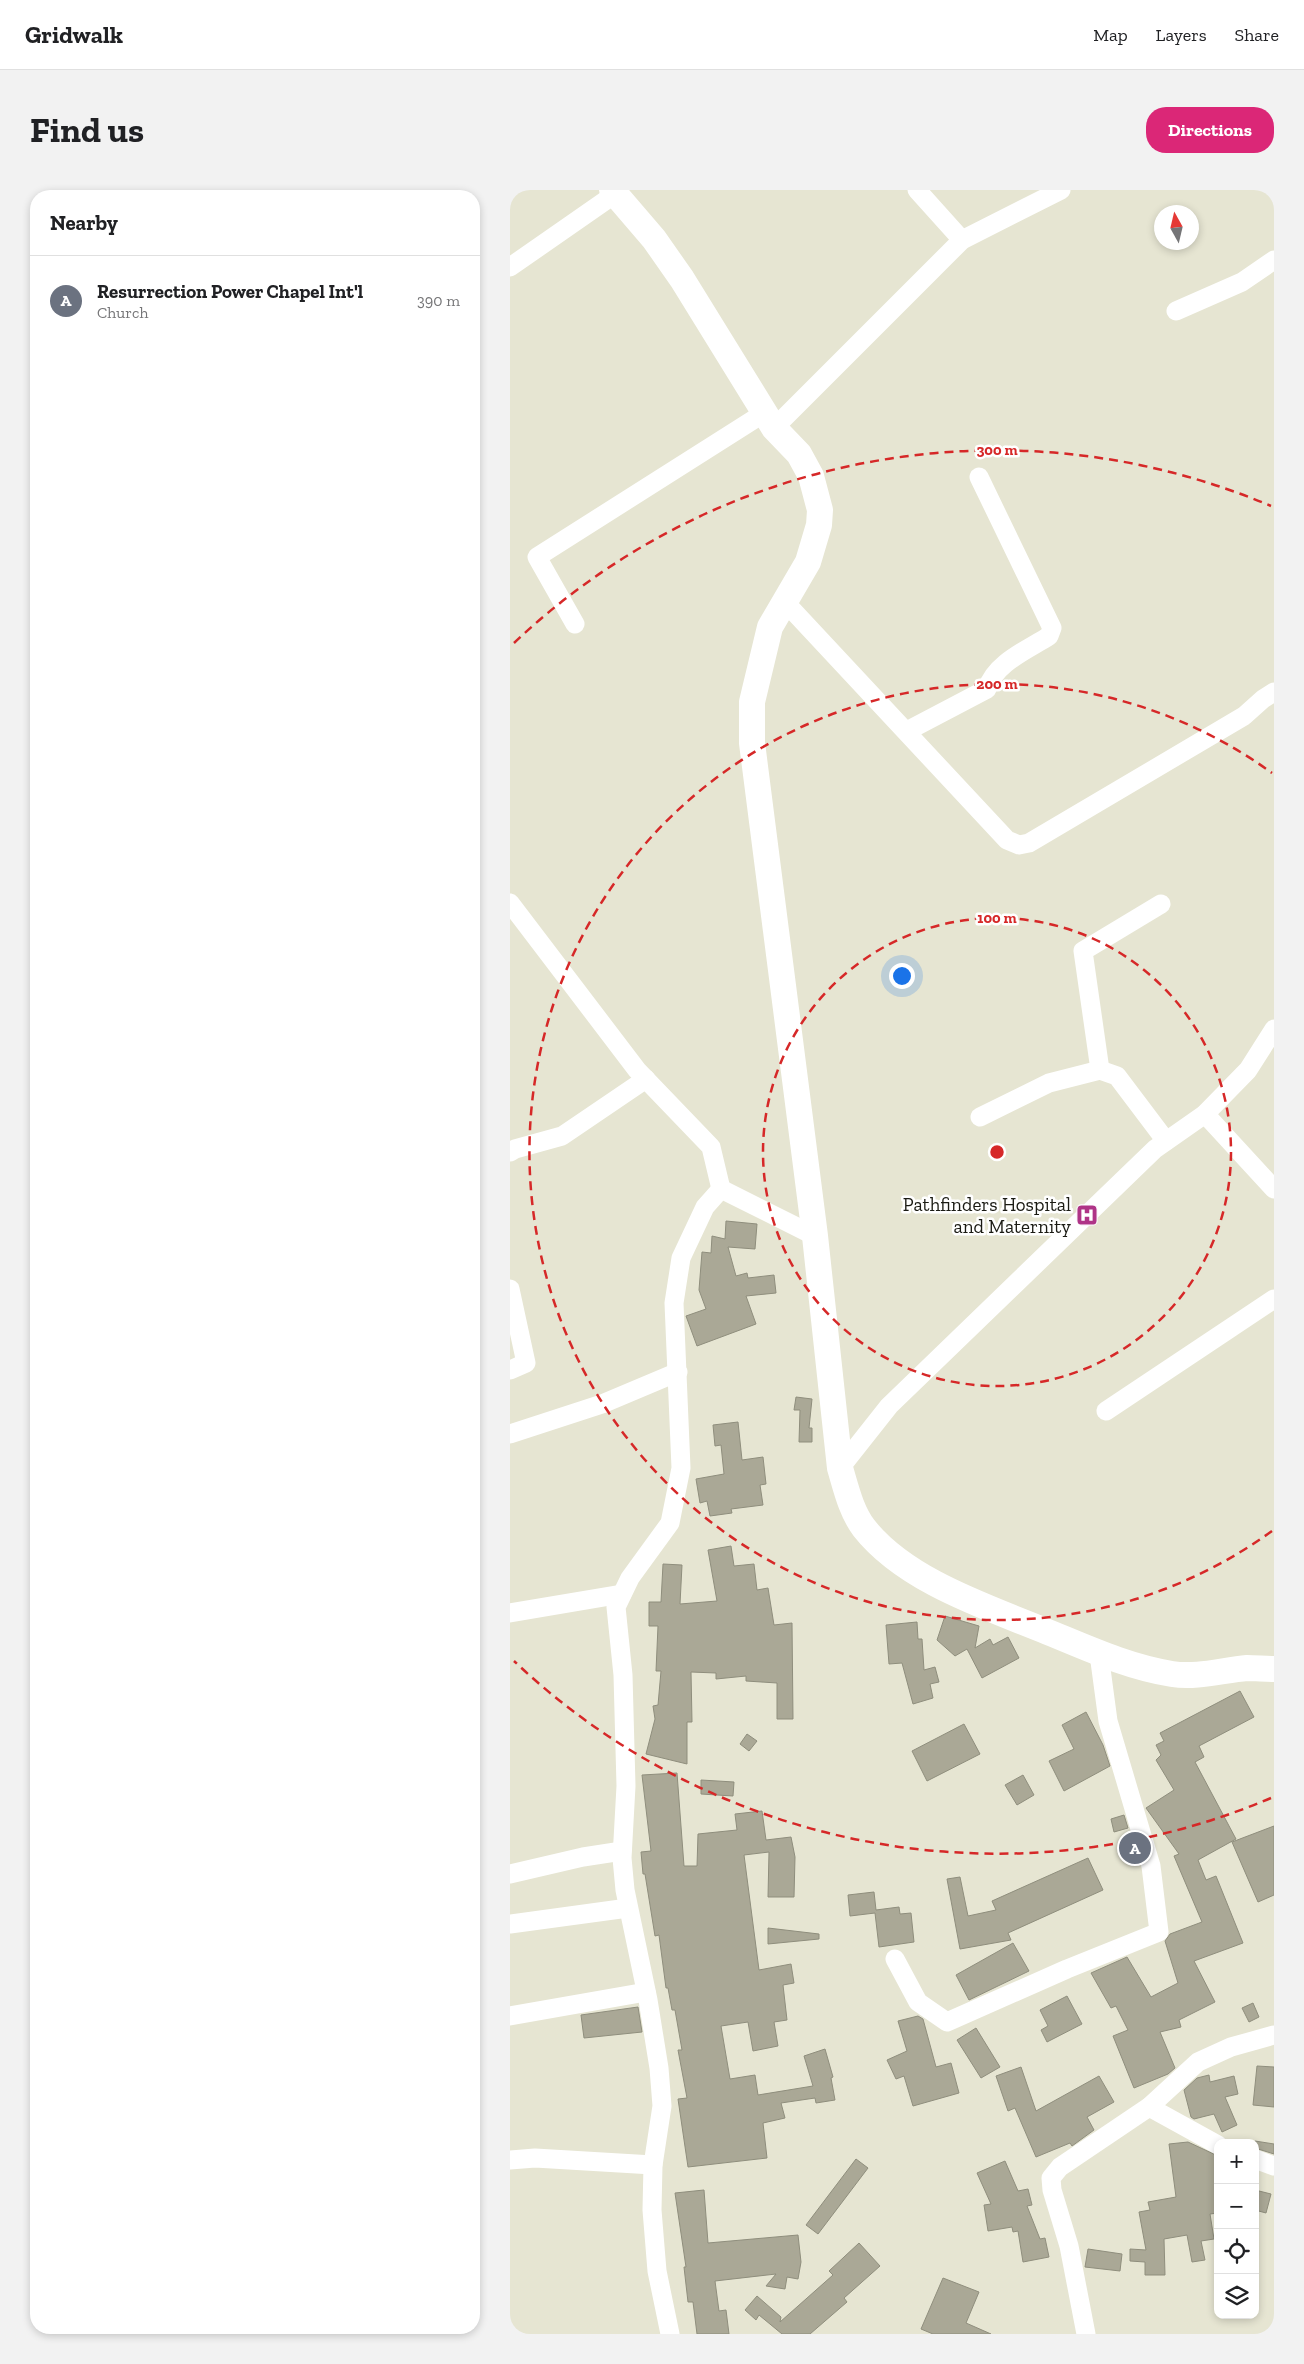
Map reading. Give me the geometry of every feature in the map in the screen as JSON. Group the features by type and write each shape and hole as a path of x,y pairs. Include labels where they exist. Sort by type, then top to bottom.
{"street":[{"path":"917,190 962,240"},
{"path":"574,624 537,557 769,421 962,240 1061,190"},
{"path":"510,267 614,192 654,240 682,279 769,421 799,454 811,476 820,510 819,525 808,562 770,627 752,702 752,743 815,1236 840,1468 850,1502 863,1527 906,1566 965,1598 1099,1654 1174,1675 1210,1674 1248,1668 1274,1669"},
{"path":"1176,311 1242,282 1274,260"},
{"path":"907,731 987,689 991,677 1011,659 1050,636 1052,628 979,477"},
{"path":"784,602 907,731 1007,840 1019,844 1029,843 1244,716 1274,692"},
{"path":"510,903 646,1079 711,1146 721,1189"},
{"path":"1100,1070 1083,951 1161,904"},
{"path":"840,1468 889,1406 1155,1149 1205,1114 1248,1070 1274,1029"},
{"path":"980,1117 1049,1084 1100,1070 1117,1076 1166,1141"},
{"path":"510,1152 562,1136 646,1079"},
{"path":"1205,1114 1274,1189"},
{"path":"721,1189 815,1236"},
{"path":"670,2334 657,2271 652,2210 653,2165 662,2106 656,2049 628,1908 622,1851 626,1786 624,1675 616,1607 630,1578 670,1522 681,1468 674,1303 681,1258 705,1207 721,1189"},
{"path":"510,1289 526,1363 510,1370"},
{"path":"1106,1410 1274,1299"},
{"path":"510,1434 602,1404 678,1372"},
{"path":"510,1613 622,1594"},
{"path":"895,1959 918,2002 947,2022 1068,1969 1159,1932 1151,1866 1108,1720 1099,1654"},
{"path":"510,1874 583,1857 622,1851"},
{"path":"510,1924 628,1908"},
{"path":"510,2016 646,1992"},
{"path":"1086,2334 1069,2246 1052,2190 1051,2178 1060,2167 1149,2107 1198,2062 1231,2047 1274,2035"},
{"path":"1149,2107 1214,2144"},
{"path":"510,2160 535,2158 653,2165"},
{"path":"1259,2160 1274,2166"}],"building":[{"path":"726,1221 757,1224 755,1249 728,1247 736,1276 747,1273 748,1278 774,1275 776,1293 746,1296 756,1324 697,1346 686,1316 706,1309 699,1290 702,1252 711,1253 712,1236 725,1239"},
{"path":"796,1397 812,1399 809,1428 812,1428 812,1442 799,1442 800,1410 794,1410"},
{"path":"738,1422 742,1460 763,1457 766,1484 760,1485 763,1505 731,1509 732,1513 710,1516 707,1501 700,1503 696,1479 724,1474 721,1445 715,1446 713,1425"},
{"path":"731,1546 734,1566 754,1564 757,1590 768,1588 774,1625 792,1623 793,1719 777,1719 777,1683 746,1681 746,1676 716,1679 716,1673 691,1672 692,1722 687,1722 687,1764 646,1754 655,1719 653,1706 658,1705 661,1671 656,1671 658,1626 649,1626 649,1602 661,1602 663,1564 682,1565 680,1604 717,1601 708,1550"},
{"path":"945,1616 979,1626 975,1648 990,1639 993,1645 1008,1637 1019,1658 982,1678 967,1649 955,1656 937,1640"},
{"path":"917,1622 918,1639 922,1639 924,1670 935,1667 939,1682 930,1684 933,1698 913,1704 902,1663 889,1664 886,1625"},
{"path":"1240,1691 1254,1717 1199,1746 1204,1757 1195,1762 1236,1839 1198,1860 1206,1880 1216,1876 1243,1943 1194,1961 1215,2002 1179,2020 1181,2027 1160,2032 1175,2068 1168,2074 1134,2088 1113,2036 1128,2030 1116,2006 1111,2008 1091,1973 1127,1957 1151,1997 1178,1983 1165,1941 1170,1934 1202,1922 1174,1856 1179,1854 1146,1808 1174,1790 1156,1760 1161,1755 1156,1745 1164,1741 1160,1733"},
{"path":"1086,1712 1103,1745 1110,1766 1064,1791 1049,1761 1074,1749 1062,1725"},
{"path":"964,1724 980,1754 927,1781 912,1751"},
{"path":"747,1734 757,1741 749,1751 740,1744"},
{"path":"677,1773 684,1866 697,1866 698,1834 737,1830 735,1814 762,1811 766,1840 791,1837 795,1857 794,1897 768,1897 769,1852 744,1855 759,1970 791,1964 794,1983 783,1985 787,2020 774,2022 778,2046 753,2051 748,2022 721,2026 730,2079 755,2075 758,2095 813,2086 804,2056 825,2049 833,2077 831,2078 835,2100 816,2103 815,2098 781,2103 785,2118 763,2123 767,2158 688,2167 678,2099 687,2098 678,2050 682,2050 675,2010 672,2010 668,1988 666,1988 659,1935 655,1936 645,1874 643,1874 641,1852 651,1851 642,1775"},
{"path":"1023,1775 1034,1795 1017,1805 1005,1785"},
{"path":"701,1780 734,1782 733,1796 701,1794"},
{"path":"1124,1815 1128,1828 1114,1832 1111,1819"},
{"path":"1274,1826 1274,1895 1258,1902 1232,1842"},
{"path":"1088,1858 1103,1890 1008,1933 1011,1940 960,1949 947,1879 960,1877 968,1916 996,1910 992,1901"},
{"path":"874,1892 876,1910 899,1907 900,1914 911,1913 914,1942 879,1947 875,1913 850,1916 848,1895"},
{"path":"768,1928 819,1934 819,1939 768,1944"},
{"path":"1013,1943 1029,1971 969,2000 956,1975"},
{"path":"1067,1996 1082,2024 1047,2042 1041,2030 1048,2026 1040,2010"},
{"path":"1253,2003 1259,2017 1249,2022 1242,2008"},
{"path":"638,2007 642,2032 584,2038 581,2015"},
{"path":"918,2016 923,2019 936,2067 951,2063 959,2093 913,2106 904,2076 896,2079 887,2060 907,2051 898,2021"},
{"path":"976,2028 1000,2067 981,2078 957,2040"},
{"path":"1257,2066 1274,2067 1274,2107 1253,2105"},
{"path":"1021,2067 1036,2111 1099,2076 1114,2102 1087,2117 1094,2130 1072,2146 1070,2143 1036,2157 1015,2108 1008,2111 996,2076"},
{"path":"1209,2075 1210,2082 1234,2076 1238,2094 1225,2097 1237,2125 1222,2132 1214,2114 1194,2119 1191,2117 1184,2090 1197,2078"},
{"path":"1188,2142 1214,2154 1214,2214 1210,2214 1214,2239 1201,2241 1205,2260 1192,2262 1187,2235 1164,2239 1165,2275 1145,2275 1145,2262 1130,2261 1130,2249 1146,2250 1139,2212 1150,2210 1148,2202 1176,2197 1169,2144"},
{"path":"1259,2142 1274,2144 1274,2154 1259,2149"},
{"path":"856,2159 868,2168 818,2234 806,2225"},
{"path":"1005,2161 1018,2191 1028,2189 1032,2205 1027,2206 1040,2239 1045,2238 1049,2257 1023,2262 1018,2231 1013,2232 1012,2227 988,2231 984,2205 991,2204 977,2173"},
{"path":"704,2190 708,2243 798,2235 801,2262 798,2279 787,2277 785,2289 766,2286 776,2274 715,2281 719,2311 726,2310 729,2334 697,2334 693,2302 688,2302 684,2267 686,2267 675,2193"},
{"path":"1259,2191 1271,2194 1266,2213 1259,2211"},
{"path":"859,2243 880,2266 844,2298 847,2302 810,2334 782,2334 759,2315 756,2320 745,2310 757,2296 781,2317 780,2322 833,2275 829,2271"},
{"path":"1088,2249 1122,2254 1120,2271 1085,2267"},
{"path":"943,2278 979,2292 966,2323 991,2334 933,2334 921,2329"}],"place":[{"name":"Pathfinders Hospital and Maternity","path":"1087,1215"},
{"name":"Resurrection Power Chapel Int'l","path":"1135,1848"}]}
